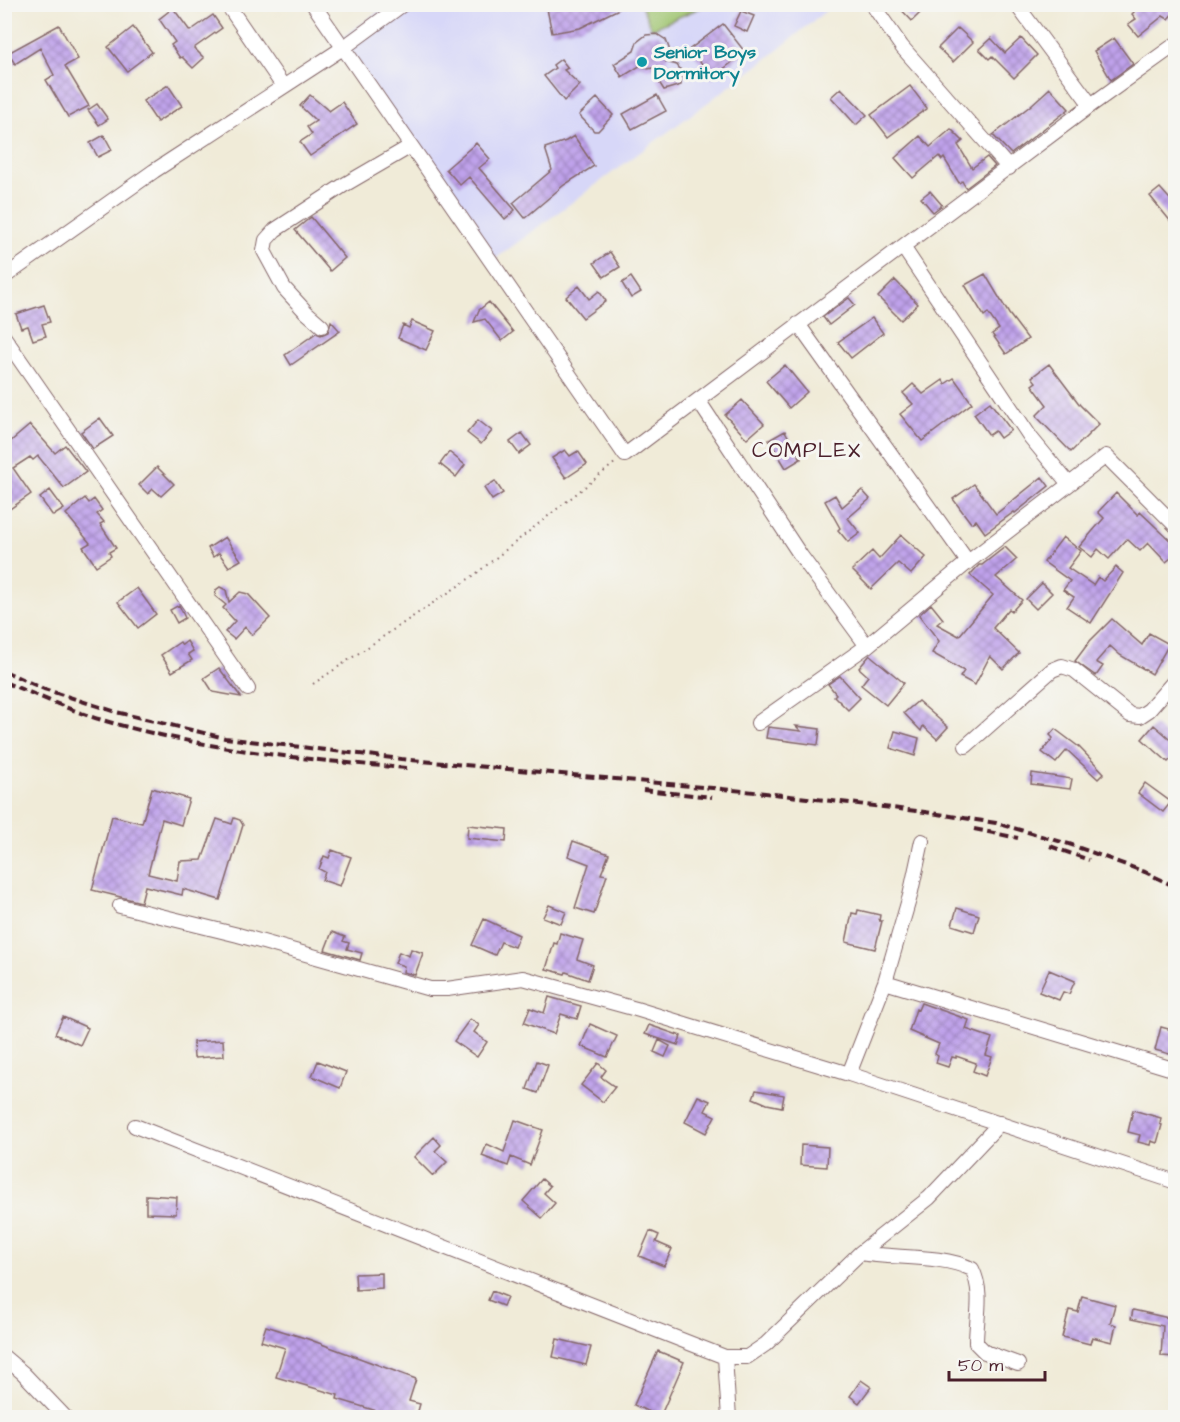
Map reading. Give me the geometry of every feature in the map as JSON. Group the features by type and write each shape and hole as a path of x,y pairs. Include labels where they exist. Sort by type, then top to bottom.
{"street":[{"path":"227,4 283,86"},
{"path":"313,4 625,455 1091,105 1176,44"},
{"path":"4,277 154,171 343,48 403,4"},
{"path":"872,4 902,47 1009,168"},
{"path":"1016,4 1091,105"},
{"path":"322,326 284,288 264,250 266,240 275,230 344,185 411,146"},
{"path":"903,247 1031,438 1069,484"},
{"path":"798,324 968,562"},
{"path":"4,337 248,689"},
{"path":"698,400 801,556 867,646"},
{"path":"758,723 867,646 968,562 1106,456 1176,526"},
{"path":"966,746 1052,670 1062,666 1074,670 1130,715 1140,716 1149,710 1176,679"},
{"path":"849,1074 885,982 910,896 922,841"},
{"path":"120,906 238,935 430,989 447,989 523,978 636,1009 849,1074 1176,1182"},
{"path":"885,982 1176,1070"},
{"path":"135,1126 726,1357 747,1357 766,1344 860,1254 929,1198 1000,1123"},
{"path":"860,1254 941,1261 961,1264 972,1269 980,1291 976,1343 985,1353 1018,1364"},
{"path":"4,1357 23,1373 66,1418"},
{"path":"726,1357 729,1418"}],"path":[{"path":"313,684 473,576 625,455"}],"shaded area":[{"path":"387,5 833,5 764,61 495,259 341,39"}],"green space":[{"path":"706,4 652,29 641,5"}],"building":[{"path":"546,4 629,4 580,28 552,33"},
{"path":"896,4 929,4 912,21"},
{"path":"1126,4 1176,4 1176,10 1168,19 1163,16 1138,36 1128,24 1136,19 1132,14 1134,12"},
{"path":"173,8 190,31 213,15 222,28 194,48 204,58 193,68 182,57 180,58 171,45 175,42 159,19"},
{"path":"741,11 754,16 747,32 734,26"},
{"path":"723,24 745,52 712,78 690,49"},
{"path":"59,25 78,59 65,66 89,106 68,117 46,80 54,75 40,48 15,64 8,53"},
{"path":"133,27 152,52 127,71 108,47"},
{"path":"958,28 973,42 953,62 938,48"},
{"name":"Senior Boys Dormitory","path":"657,34 666,40 670,51 666,62 677,65 682,72 681,85 664,90 657,79 657,67 648,69 641,65 622,77 614,64 634,51 637,42 646,35"},
{"path":"991,38 1005,53 1021,38 1037,55 1014,78 992,56 989,59 979,49"},
{"path":"1114,38 1133,64 1111,80 1094,51"},
{"path":"561,59 568,68 564,70 580,85 564,101 544,76 555,68 553,65"},
{"path":"168,85 182,106 157,122 143,101"},
{"path":"910,86 927,108 888,137 871,115"},
{"path":"841,88 867,115 856,125 831,97"},
{"path":"1050,88 1069,109 1011,154 993,135"},
{"path":"310,95 329,111 342,102 357,124 310,156 300,142 312,134 307,127 316,121 300,106"},
{"path":"657,95 666,111 632,129 623,114"},
{"path":"597,98 613,115 598,131 594,131 579,115"},
{"path":"97,104 108,119 99,125 88,110"},
{"path":"951,129 963,141 958,145 972,168 987,157 995,166 966,188 962,181 959,183 944,158 942,160 939,156 913,178 895,158 920,136 930,147"},
{"path":"104,135 112,150 98,157 90,143"},
{"path":"574,136 594,166 564,185 525,218 513,203 552,170 545,148"},
{"path":"476,143 490,159 479,168 515,210 505,219 469,177 460,185 446,169"},
{"path":"1160,188 1176,206 1176,228 1150,196"},
{"path":"930,191 942,205 933,212 921,198"},
{"path":"311,217 345,258 330,271 295,230"},
{"path":"610,252 620,267 604,277 594,263"},
{"path":"985,274 1009,314 1028,339 1006,354 992,334 999,329 988,313 984,316 965,285"},
{"path":"631,277 641,292 631,298 622,283"},
{"path":"895,280 918,304 901,320 878,297"},
{"path":"579,286 589,299 599,291 606,301 583,318 566,297"},
{"path":"849,298 855,305 829,325 823,317"},
{"path":"489,302 513,332 502,341 485,319 474,322 479,310"},
{"path":"44,305 50,322 42,324 46,336 33,340 28,326 21,328 16,314"},
{"path":"872,318 883,333 851,358 838,342"},
{"path":"331,321 340,331 291,365 285,355 316,333 321,335 328,332"},
{"path":"412,321 435,331 426,350 398,338 403,325 409,328"},
{"path":"1049,364 1080,405 1099,424 1071,452 1036,416 1047,405 1032,385 1036,382 1032,377"},
{"path":"785,365 807,392 789,408 766,381"},
{"path":"954,378 972,403 922,441 900,414 913,404 903,393 913,384 923,394 943,380 945,384"},
{"path":"742,400 764,424 747,439 725,415"},
{"path":"990,402 1011,430 1000,438 995,431 989,435 974,414"},
{"path":"100,418 113,436 93,449 81,432"},
{"path":"478,420 492,431 481,444 467,433"},
{"path":"30,425 55,453 65,445 86,472 64,488 38,456 33,460 30,457 13,468 31,494 4,513 4,447"},
{"path":"785,431 801,459 786,468 769,440"},
{"path":"522,433 531,445 519,454 510,442"},
{"path":"565,450 570,456 578,451 587,464 566,478 552,458"},
{"path":"449,452 465,465 456,477 440,464"},
{"path":"157,467 174,484 161,496 153,489 148,494 139,485"},
{"path":"1042,477 1049,486 985,533 976,520 971,523 953,499 974,484 996,514"},
{"path":"495,481 503,493 492,500 484,488"},
{"path":"50,490 64,509 53,516 40,498"},
{"path":"862,490 870,499 848,518 860,533 848,542 838,530 840,528 825,501 835,495 842,507"},
{"path":"1116,493 1138,515 1140,512 1176,546 1176,554 1166,562 1148,543 1140,551 1127,539 1109,559 1098,549 1092,557 1079,547 1104,518 1098,512"},
{"path":"85,498 89,503 94,499 102,510 97,514 104,522 100,524 116,548 109,552 111,556 96,566 83,547 90,543 66,514"},
{"path":"901,535 926,557 911,574 898,563 871,589 852,570 872,551 879,559"},
{"path":"225,537 241,560 229,567 219,553 213,557 208,548"},
{"path":"1063,537 1081,551 1068,568 1093,585 1098,577 1103,581 1116,567 1123,573 1091,623 1067,607 1074,597 1063,590 1070,581 1044,562"},
{"path":"1005,547 1017,559 996,577 1022,600 1012,611 1009,609 993,628 1019,653 1003,669 990,656 975,685 960,677 964,671 932,653 939,641 919,615 931,604 943,619 937,624 959,636 993,595 970,575 979,565"},
{"path":"1042,583 1052,593 1036,609 1026,599"},
{"path":"220,587 226,590 229,602 240,592 248,594 270,618 252,635 245,627 234,639 225,632 235,621 223,608 226,605 215,596 216,590"},
{"path":"137,588 156,614 138,628 118,602"},
{"path":"179,605 185,618 177,623 170,610"},
{"path":"1112,619 1142,645 1149,633 1169,644 1152,674 1120,655 1110,646 1096,662 1103,666 1096,676 1075,661 1090,641"},
{"path":"187,641 193,651 188,654 192,660 172,672 161,655 180,642 182,645"},
{"path":"870,655 904,683 886,705 861,685 868,676 859,668"},
{"path":"219,668 241,697 213,692 204,678"},
{"path":"840,676 860,698 848,710 834,696 836,694 828,684"},
{"path":"918,701 948,727 937,739 923,726 921,731 904,713"},
{"path":"1154,725 1176,744 1176,754 1168,762 1142,739"},
{"path":"796,726 820,729 818,745 766,738 768,727 801,731"},
{"path":"1055,729 1079,747 1104,773 1098,779 1067,750 1056,763 1042,752 1053,738 1050,735"},
{"path":"895,731 919,738 915,756 890,748"},
{"path":"1032,773 1072,779 1070,789 1031,784"},
{"path":"1145,783 1171,802 1163,812 1138,793"},
{"path":"152,788 189,799 181,825 162,819 148,874 177,881 180,861 202,860 217,819 232,824 234,818 240,820 243,825 220,900 183,889 182,895 145,886 141,902 92,890 112,816 142,823"},
{"path":"468,825 507,829 506,842 467,838"},
{"path":"573,841 609,854 601,874 607,875 594,914 575,908 589,864 568,856"},
{"path":"332,850 351,857 340,886 322,880 325,872 319,869 324,856 329,858"},
{"path":"549,905 566,912 561,924 543,917"},
{"path":"957,908 979,915 974,932 952,925"},
{"path":"858,910 880,915 879,921 882,921 875,949 846,942 852,913 857,914"},
{"path":"484,919 519,935 514,947 501,942 495,955 472,945"},
{"path":"332,932 345,937 343,941 349,943 347,949 362,953 360,960 325,950"},
{"path":"560,933 583,940 577,959 593,965 588,980 566,972 565,974 546,969 554,943 557,944"},
{"path":"411,949 423,953 415,975 403,972 404,966 395,963 399,952 409,956"},
{"path":"1049,970 1075,981 1069,994 1063,992 1059,1000 1039,992"},
{"path":"549,997 581,1006 577,1019 561,1014 554,1034 524,1023 530,1008 544,1013"},
{"path":"921,1003 969,1020 966,1029 992,1038 986,1055 992,1057 985,1076 973,1071 976,1063 956,1056 956,1058 952,1057 948,1067 936,1063 938,1056 935,1054 939,1044 909,1031 916,1009 918,1010"},
{"path":"63,1017 88,1028 80,1045 55,1034"},
{"path":"470,1019 479,1025 474,1032 487,1042 477,1057 454,1041"},
{"path":"590,1024 617,1036 607,1057 581,1046"},
{"path":"649,1025 681,1036 678,1045 645,1034"},
{"path":"1161,1027 1176,1031 1173,1055 1155,1050"},
{"path":"223,1040 224,1056 194,1058 193,1042"},
{"path":"659,1040 670,1046 665,1057 654,1052"},
{"path":"318,1061 346,1072 340,1088 312,1076"},
{"path":"537,1061 548,1065 538,1093 527,1089"},
{"path":"598,1063 606,1070 601,1077 615,1087 603,1102 581,1085"},
{"path":"756,1090 784,1095 782,1107 753,1098"},
{"path":"698,1096 710,1101 705,1111 715,1116 706,1133 685,1122"},
{"path":"1133,1110 1161,1118 1160,1124 1162,1125 1157,1143 1151,1141 1150,1145 1138,1142 1140,1135 1128,1132"},
{"path":"515,1120 543,1130 530,1165 511,1157 508,1166 482,1156 487,1144 504,1152"},
{"path":"434,1137 441,1145 435,1151 447,1162 433,1176 414,1157"},
{"path":"801,1145 828,1147 827,1167 800,1165"},
{"path":"542,1179 550,1186 544,1193 555,1203 542,1218 523,1201"},
{"path":"146,1195 177,1197 176,1214 146,1213"},
{"path":"650,1231 659,1235 656,1242 672,1249 664,1266 639,1256"},
{"path":"382,1273 382,1288 356,1290 355,1274"},
{"path":"492,1291 507,1297 503,1306 488,1300"},
{"path":"1082,1296 1115,1305 1110,1323 1116,1325 1112,1342 1092,1337 1090,1344 1062,1337 1069,1310 1078,1312"},
{"path":"1133,1310 1176,1321 1176,1357 1161,1356 1163,1326 1131,1319"},
{"path":"266,1326 416,1379 409,1401 420,1404 416,1418 400,1418 337,1399 338,1395 276,1377 285,1348 261,1341"},
{"path":"557,1339 591,1347 586,1365 553,1357"},
{"path":"658,1351 684,1362 660,1417 634,1405"},
{"path":"861,1380 871,1387 859,1403 850,1396"}],"railway":[{"path":"4,671 44,689 116,712 225,738 401,759 765,793 996,823 1069,844 1145,872 1176,887"},
{"path":"4,682 102,720 177,739 292,757 407,768"},
{"path":"643,790 712,797"},
{"path":"974,829 1018,838"},
{"path":"1050,846 1089,860"}],"place":[{"name":"Senior Boys Dormitory","path":"642,62"}],"district":[{"name":"COMPLEX","path":"807,450"}]}
